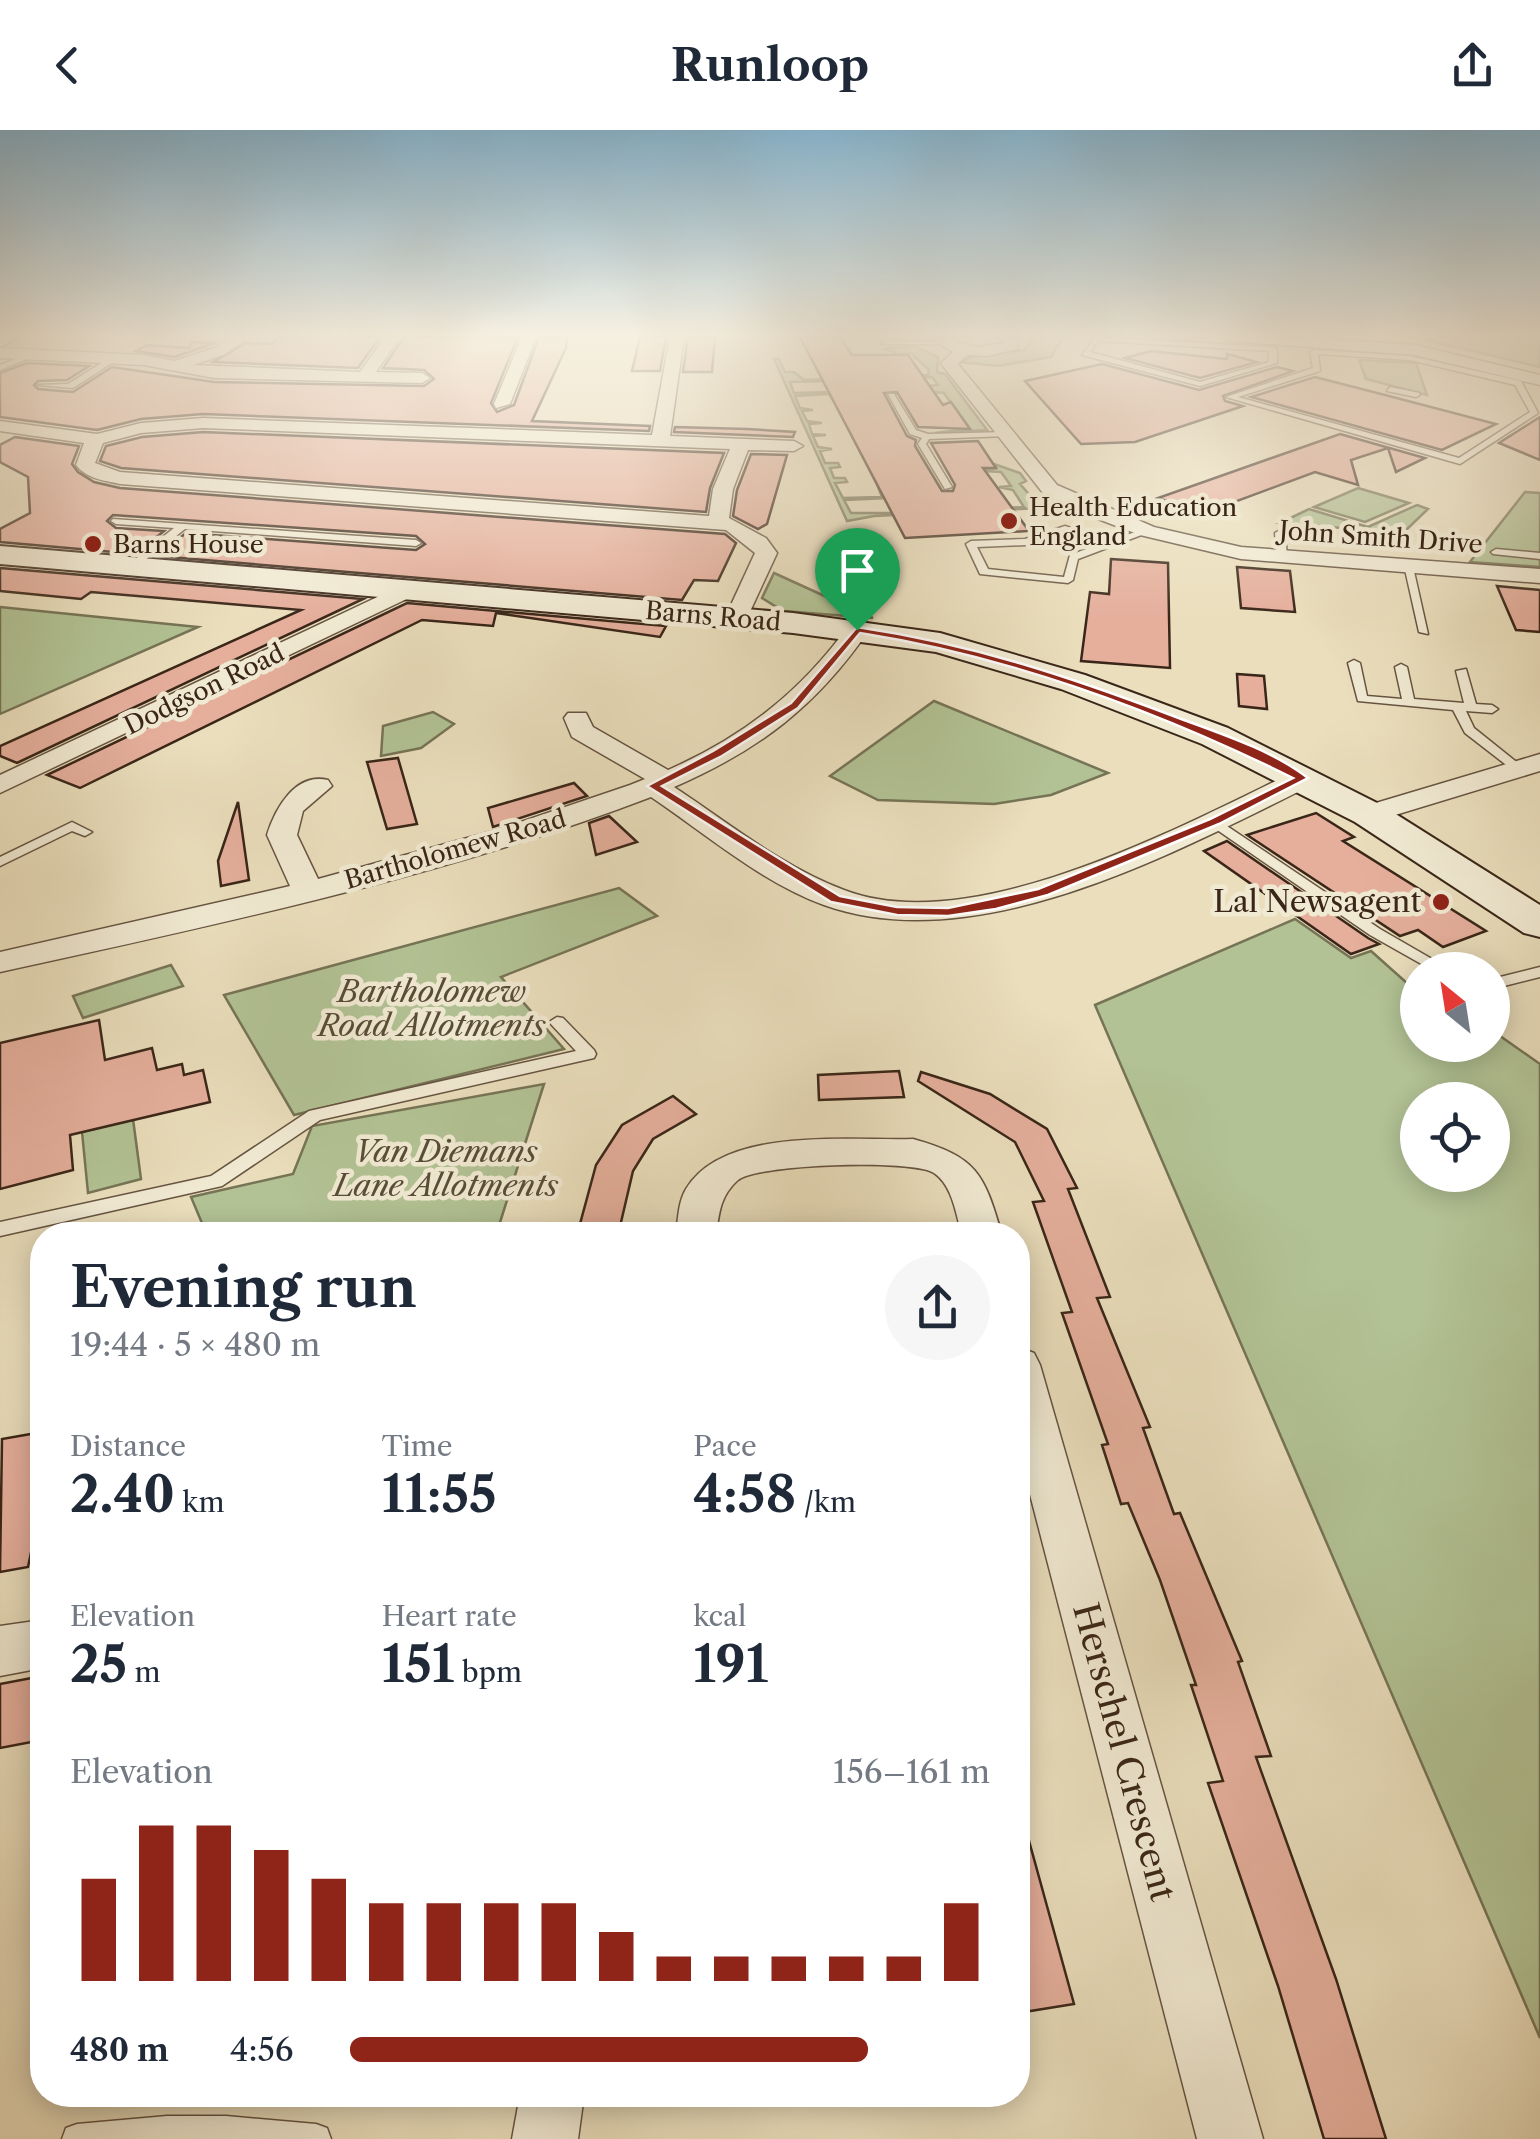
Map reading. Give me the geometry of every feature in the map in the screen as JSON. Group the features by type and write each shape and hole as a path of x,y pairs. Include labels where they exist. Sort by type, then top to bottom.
{"street":[{"path":"35,431 97,439 130,431"},
{"path":"425,431 794,446"},
{"path":"660,440 662,431"},
{"name":"John Smith Drive","path":"1003,431 1050,489 1084,507 1190,544 1282,557 1540,576"},
{"path":"97,439 88,448 85,465 94,472 120,478 718,521 748,533 766,553 736,618"},
{"path":"718,521 723,489 741,444"},
{"name":"Barns Road","path":"0,556 736,618 940,643 1072,682 1215,736 1369,814 1540,924"},
{"name":"Dodgson Road","path":"0,786 407,590"},
{"name":"Bartholomew Road","path":"0,962 308,891 559,822 660,783 718,754 794,705 857,630"},
{"path":"577,718 581,732 836,899 897,911 948,912 1028,896 1215,822 1302,778"},
{"path":"1369,814 1529,765"},
{"path":"308,891 282,835 290,808 318,786"},
{"path":"698,1222 702,1194 727,1168 763,1157 913,1152 948,1164 970,1192 978,1222"},
{"name":"Herschel Crescent","path":"1030,1409 1230,2139"},
{"path":"0,1652 30,1646"},
{"path":"545,2139 550,2107"}],"lane":[{"path":"912,431 927,437 1006,434"},
{"path":"1349,431 1460,462 1510,431"},
{"path":"927,437 922,444 948,487"},
{"path":"116,520 416,543"},
{"path":"132,566 184,525"},
{"path":"1108,544 1065,530 1026,542 970,544 984,572 1068,580 1073,557 1147,530"},
{"path":"1280,532 1282,557"},
{"path":"1496,552 1540,556"},
{"path":"1408,566 1424,632"},
{"path":"1354,663 1362,699 1492,709"},
{"path":"1401,667 1408,702"},
{"path":"1462,671 1468,730 1529,765"},
{"path":"1215,822 1375,932 1411,952"},
{"path":"0,862 72,826 86,832"},
{"path":"1510,980 1540,972"},
{"path":"35,1222 216,1181 315,1114 588,1054 557,1022"},
{"path":"0,1230 30,1223"},
{"path":"77,2139 207,2129 316,2139"}],"green space":[{"path":"806,431 826,435 813,436 818,447 832,449 820,451 825,463 838,463 840,467 830,468 834,478 845,478 847,482 835,483 843,498 882,497 878,487 920,485 888,498 844,500 851,513 922,513 975,506 961,480 951,479 969,478 986,509 1024,507 1013,490 999,487 1011,486 1001,472 982,471 996,468 994,464 1020,473 1026,481 1020,484 1041,508 874,516 847,521"},
{"path":"1358,488 1409,503 1365,522 1314,507"},
{"path":"1525,492 1540,493 1540,567 1470,562"},
{"path":"1417,505 1428,509 1403,533 1280,523 1309,509 1368,527"},
{"path":"774,573 873,618 783,611 762,598"},
{"path":"0,607 198,627 0,714"},
{"path":"934,701 1108,773 1051,795 994,804 878,800 830,776"},
{"path":"433,712 454,724 421,748 381,756 383,726"},
{"name":"Bartholomew Road Allotments","path":"619,888 657,916 501,977 564,1049 294,1115 224,995"},
{"path":"1295,919 1351,958 1371,951 1400,977 1400,1062 1510,1062 1510,1043 1540,1064 1540,2038 1095,1005"},
{"path":"171,965 183,986 83,1018 73,996"},
{"name":"Van Diemans Lane Allotments","path":"544,1084 500,1222 202,1222 191,1197 293,1174 312,1126"},
{"path":"133,1119 141,1179 88,1193 82,1132"}],"building":[{"path":"775,431 795,432 793,437 674,432"},
{"path":"849,431 904,431 916,440 915,446 942,491 953,491 955,485 931,443 978,441 996,468 983,468 1029,531 905,538"},
{"path":"1069,431 1169,431 1135,442 1081,444"},
{"path":"1373,431 1482,431 1442,450"},
{"path":"1518,431 1540,431 1540,460 1499,443"},
{"path":"203,432 724,453 710,488 706,512 121,468 100,461 106,446 142,437"},
{"path":"1340,434 1425,458 1396,472 1388,448 1351,460 1358,485 1315,472 1202,514 1158,498"},
{"path":"15,437 79,446 72,464 78,472 94,482 120,488 725,534 736,543 718,581 694,580 682,600 157,556 186,533 416,550 425,544 416,536 113,515 107,521 116,528 164,531 136,554 0,542 0,529 30,513 28,477 0,462 0,445"},
{"path":"751,454 787,455 767,524 758,529 733,516 737,490"},
{"path":"1111,559 1168,563 1170,668 1081,661 1090,592 1109,594"},
{"path":"1237,567 1290,571 1295,612 1241,608"},
{"path":"0,568 363,599 17,763 0,756 0,746 301,610 91,592 81,599 0,591"},
{"path":"1497,586 1540,590 1540,632 1516,630"},
{"path":"407,603 666,626 660,637 496,613 493,626 422,620 80,788 47,775"},
{"path":"1237,674 1264,676 1267,709 1239,706"},
{"path":"398,758 417,824 387,829 367,762"},
{"path":"574,783 587,796 493,827 488,808"},
{"path":"238,802 249,880 221,886 218,861"},
{"path":"1316,813 1354,837 1343,841 1486,931 1443,947 1418,930 1400,936 1247,835"},
{"path":"609,816 637,842 596,855 589,823"},
{"path":"1227,841 1379,944 1351,954 1204,851"},
{"path":"99,1020 105,1060 152,1048 157,1070 182,1064 184,1075 203,1070 210,1102 70,1135 73,1170 0,1189 0,1043"},
{"path":"899,1071 904,1097 819,1100 818,1075"},
{"path":"921,1072 990,1094 1047,1129 1077,1188 1068,1189 1110,1297 1097,1298 1150,1427 1143,1428 1174,1514 1180,1513 1242,1661 1238,1662 1271,1756 1256,1757 1336,1979 1386,2139 1324,2139 1278,1986 1208,1783 1223,1781 1191,1685 1196,1685 1160,1580 1128,1503 1121,1504 1102,1445 1108,1444 1062,1313 1072,1312 1033,1202 1044,1201 1015,1142 918,1081"},
{"path":"673,1096 696,1114 653,1139 633,1171 621,1222 581,1222 596,1165 622,1125"},
{"path":"30,1434 30,1557 28,1567 0,1572 2,1439"},
{"path":"30,1678 30,1742 0,1748 0,1684"},
{"path":"1030,1844 1074,2004 1030,2011"}],"place":[{"name":"Health Education England","path":"1009,521"},
{"name":"Barns House","path":"93,544"},
{"name":"Lal Newsagent","path":"1441,902"}],"route":[{"path":"857,630 940,643 1072,682 1215,736 1302,778 1215,822 1043,892 996,905 948,912 897,911 836,899 653,786 718,754 794,705 857,630"}]}
